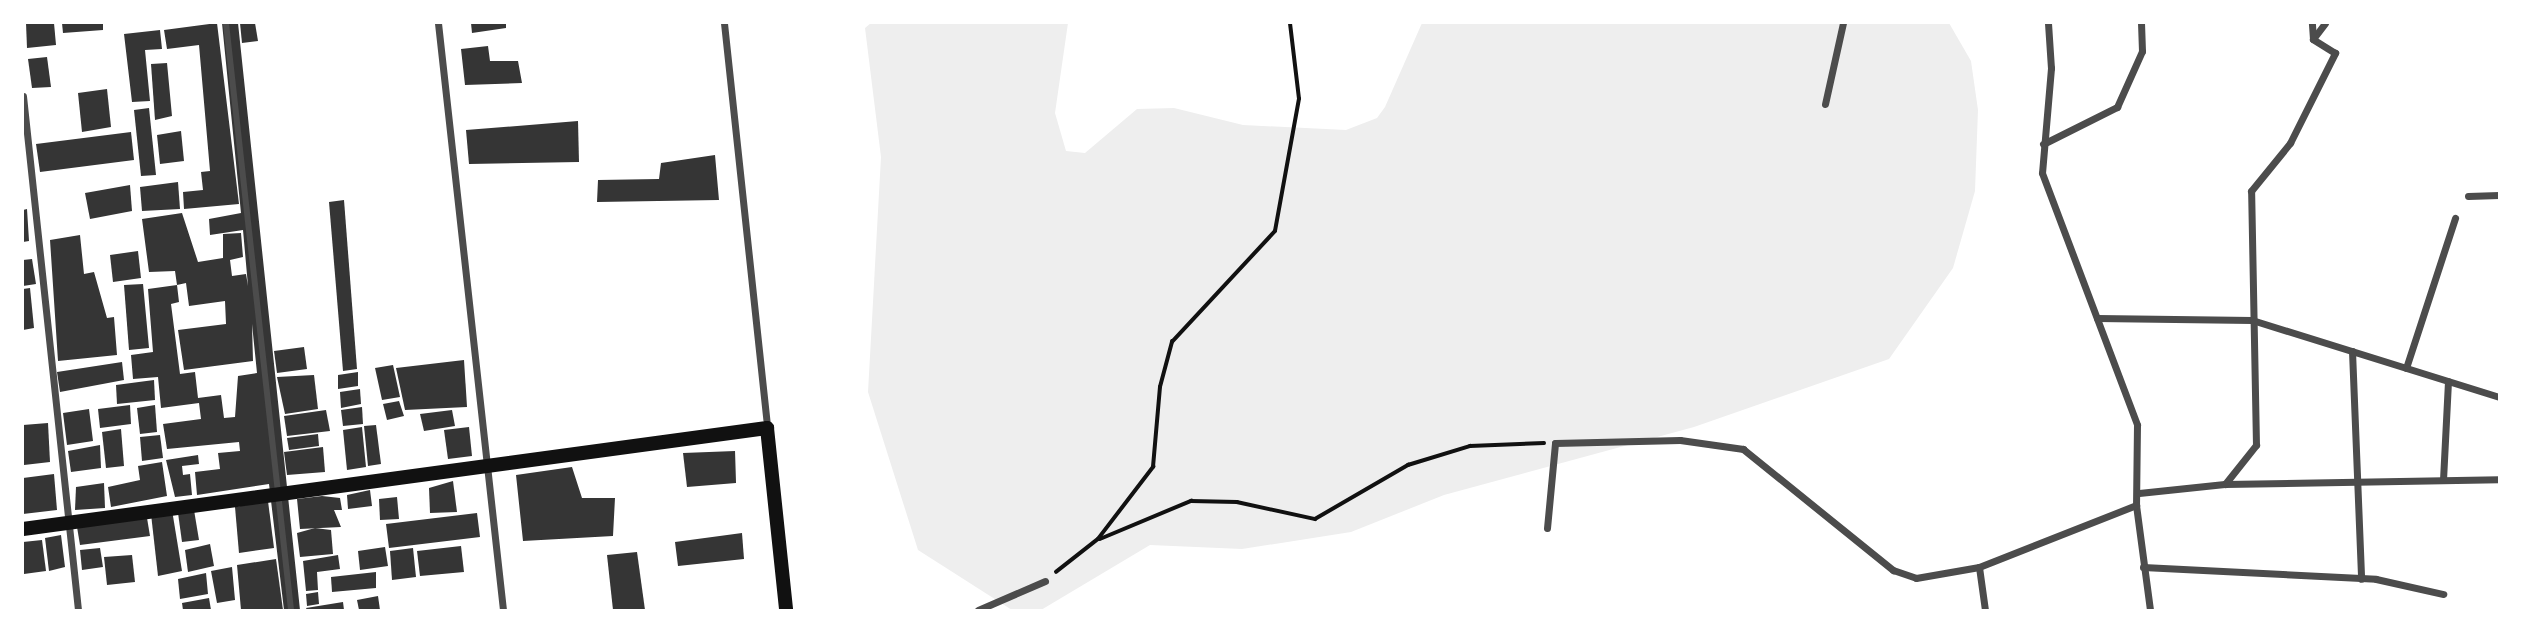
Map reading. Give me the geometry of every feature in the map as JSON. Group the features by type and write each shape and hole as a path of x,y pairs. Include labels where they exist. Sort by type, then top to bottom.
{"main road":[{"path":"23,529 278,492 767,428 786,610"}],"street":[{"path":"226,23 291,610"},
{"path":"438,23 503,610"},
{"path":"724,23 767,428"},
{"path":"1825,104 1843,23"},
{"path":"2048,23 2051,68 2042,173 2137,425 2139,493 2136,505 2150,610"},
{"path":"2043,144 2118,107 2143,51 2141,23"},
{"path":"2312,23 2313,39"},
{"path":"2313,39 2325,23"},
{"path":"2225,484 2256,445 2251,191 2290,143 2336,53 2313,39"},
{"path":"23,96 78,610"},
{"path":"2468,196 2499,195"},
{"path":"2406,368 2455,218"},
{"path":"2096,318 2252,320 2498,397 2499,386"},
{"path":"2352,351 2361,579"},
{"path":"2443,480 2448,381"},
{"path":"1548,528 1555,443 1680,440 1743,449 1893,570 1942,578 1979,567 2136,505"},
{"path":"2139,493 2225,484 2499,479"},
{"path":"1979,567 1985,610"},
{"path":"2143,567 2361,579 2443,594"},
{"path":"978,610 1045,581"}],"path":[{"path":"1045,581 1098,539 1153,467 1160,387 1172,342 1275,231 1299,99 1290,23"},
{"path":"1098,539 1126,533 1191,500 1237,502 1315,519 1420,461 1470,446 1555,443"}],"shaded area":[{"path":"871,23 1068,23 1055,113 1066,151 1085,153 1137,109 1174,108 1243,125 1346,130 1377,118 1385,107 1422,23 1949,23 1971,61 1978,110 1975,191 1953,268 1889,359 1694,427 1444,495 1351,532 1242,549 1150,545 1041,610 1012,610 918,550 868,392 881,157 865,28"}],"building":[{"path":"26,23 54,23 56,45 27,48"},
{"path":"62,23 103,23 103,30 63,33"},
{"path":"217,23 239,204 184,209 183,192 203,190 201,172 210,171 199,45 167,49 164,30"},
{"path":"222,23 238,23 300,610 284,610 269,484 197,495 195,472 220,469 218,453 240,451 239,442 167,449 163,424 201,419 199,403 161,408 158,377 133,379 131,355 153,352 148,289 177,285 175,271 149,272 142,219 182,213 198,262 223,258 223,234 241,233 243,257 230,260 232,276 246,274 248,286 243,230 210,235 209,219 241,213","holes":["186,283 189,306 225,301 226,324 178,330 184,370 253,361 252,324 257,373 238,376 235,417 224,418 221,395 198,398 195,372 180,374 171,304 179,302 177,285"]},
{"path":"240,23 255,23 258,41 242,43"},
{"path":"471,23 506,23 506,28 472,33"},
{"path":"160,30 162,49 145,50 150,101 132,102 124,34"},
{"path":"488,46 490,61 518,61 522,83 465,85 461,49"},
{"path":"47,57 51,87 32,88 28,59"},
{"path":"167,63 172,116 155,120 151,64"},
{"path":"107,89 111,127 82,132 78,93"},
{"path":"149,108 156,175 141,176 134,110"},
{"path":"578,121 579,162 469,164 466,130"},
{"path":"181,131 184,161 160,164 157,135"},
{"path":"131,132 134,160 40,172 36,144"},
{"path":"715,155 719,200 597,202 598,180 659,179 661,163"},
{"path":"178,182 180,209 142,211 140,187"},
{"path":"130,185 132,211 90,219 85,193"},
{"path":"344,200 357,369 343,371 329,202"},
{"path":"27,209 29,241 23,242 23,210"},
{"path":"80,235 84,274 94,272 107,318 114,317 117,355 58,361 50,240"},
{"path":"138,251 141,278 113,282 110,255"},
{"path":"32,259 36,284 23,286 23,260"},
{"path":"143,284 149,348 129,350 124,285"},
{"path":"30,288 34,328 23,330 23,289"},
{"path":"304,347 307,369 277,373 274,351"},
{"path":"464,360 467,407 405,410 396,368"},
{"path":"122,362 124,380 60,392 57,372"},
{"path":"393,365 400,397 382,400 375,368"},
{"path":"358,372 358,386 338,389 338,375"},
{"path":"314,375 318,409 285,414 277,377"},
{"path":"154,380 155,400 117,404 116,385"},
{"path":"360,389 361,404 341,408 340,392"},
{"path":"399,401 404,416 387,420 383,404"},
{"path":"130,405 131,424 100,428 98,409"},
{"path":"155,405 157,432 140,434 137,408"},
{"path":"362,407 363,424 343,426 341,410"},
{"path":"89,409 93,441 67,445 63,413"},
{"path":"326,410 330,431 287,436 284,416"},
{"path":"452,410 455,426 424,431 420,414"},
{"path":"48,423 50,462 24,465 23,425"},
{"path":"376,425 381,464 368,466 364,426"},
{"path":"362,427 366,467 347,470 343,430"},
{"path":"469,427 472,456 448,459 444,430"},
{"path":"121,429 124,466 106,468 102,432"},
{"path":"318,434 319,446 289,450 287,438"},
{"path":"160,435 163,458 142,461 140,437"},
{"path":"100,445 101,468 71,472 68,451"},
{"path":"323,447 325,472 287,475 284,452"},
{"path":"735,451 736,483 687,487 683,453"},
{"path":"198,455 199,464 182,466 183,475 190,474 192,495 175,497 166,460"},
{"path":"162,462 167,496 111,507 108,487 140,480 138,466"},
{"path":"572,467 582,498 615,498 613,536 523,541 516,475"},
{"path":"54,474 57,510 23,514 23,478"},
{"path":"453,481 457,512 430,513 429,488"},
{"path":"104,483 105,508 75,510 76,487"},
{"path":"370,490 372,506 348,509 347,495"},
{"path":"322,496 340,498 342,510 334,510 341,527 300,529 297,499"},
{"path":"397,497 399,519 380,520 379,499"},
{"path":"268,501 274,548 239,553 235,507"},
{"path":"172,510 182,571 158,576 151,514"},
{"path":"194,510 199,540 182,542 178,513"},
{"path":"477,513 480,537 389,548 386,524"},
{"path":"147,518 150,536 80,545 77,527"},
{"path":"315,528 331,530 333,554 300,557 297,533"},
{"path":"742,533 744,559 678,566 675,542"},
{"path":"61,535 65,567 49,571 45,538"},
{"path":"42,540 46,571 24,574 23,542"},
{"path":"210,544 214,566 188,572 185,550"},
{"path":"461,546 464,572 420,576 417,551"},
{"path":"385,547 388,566 360,570 358,551"},
{"path":"100,548 103,567 82,570 80,550"},
{"path":"413,548 416,577 392,580 390,551"},
{"path":"637,552 645,610 613,610 607,555"},
{"path":"132,555 135,582 107,585 104,557"},
{"path":"338,555 340,569 317,572 318,590 306,591 303,561"},
{"path":"276,559 283,610 241,610 237,565"},
{"path":"232,567 235,600 217,603 211,571"},
{"path":"376,572 376,588 332,592 331,577"},
{"path":"206,573 208,594 180,599 178,579"},
{"path":"318,592 319,604 307,606 306,594"},
{"path":"378,596 380,610 359,610 357,600"},
{"path":"209,598 211,610 183,610 182,603"},
{"path":"343,602 344,610 306,608"}]}
